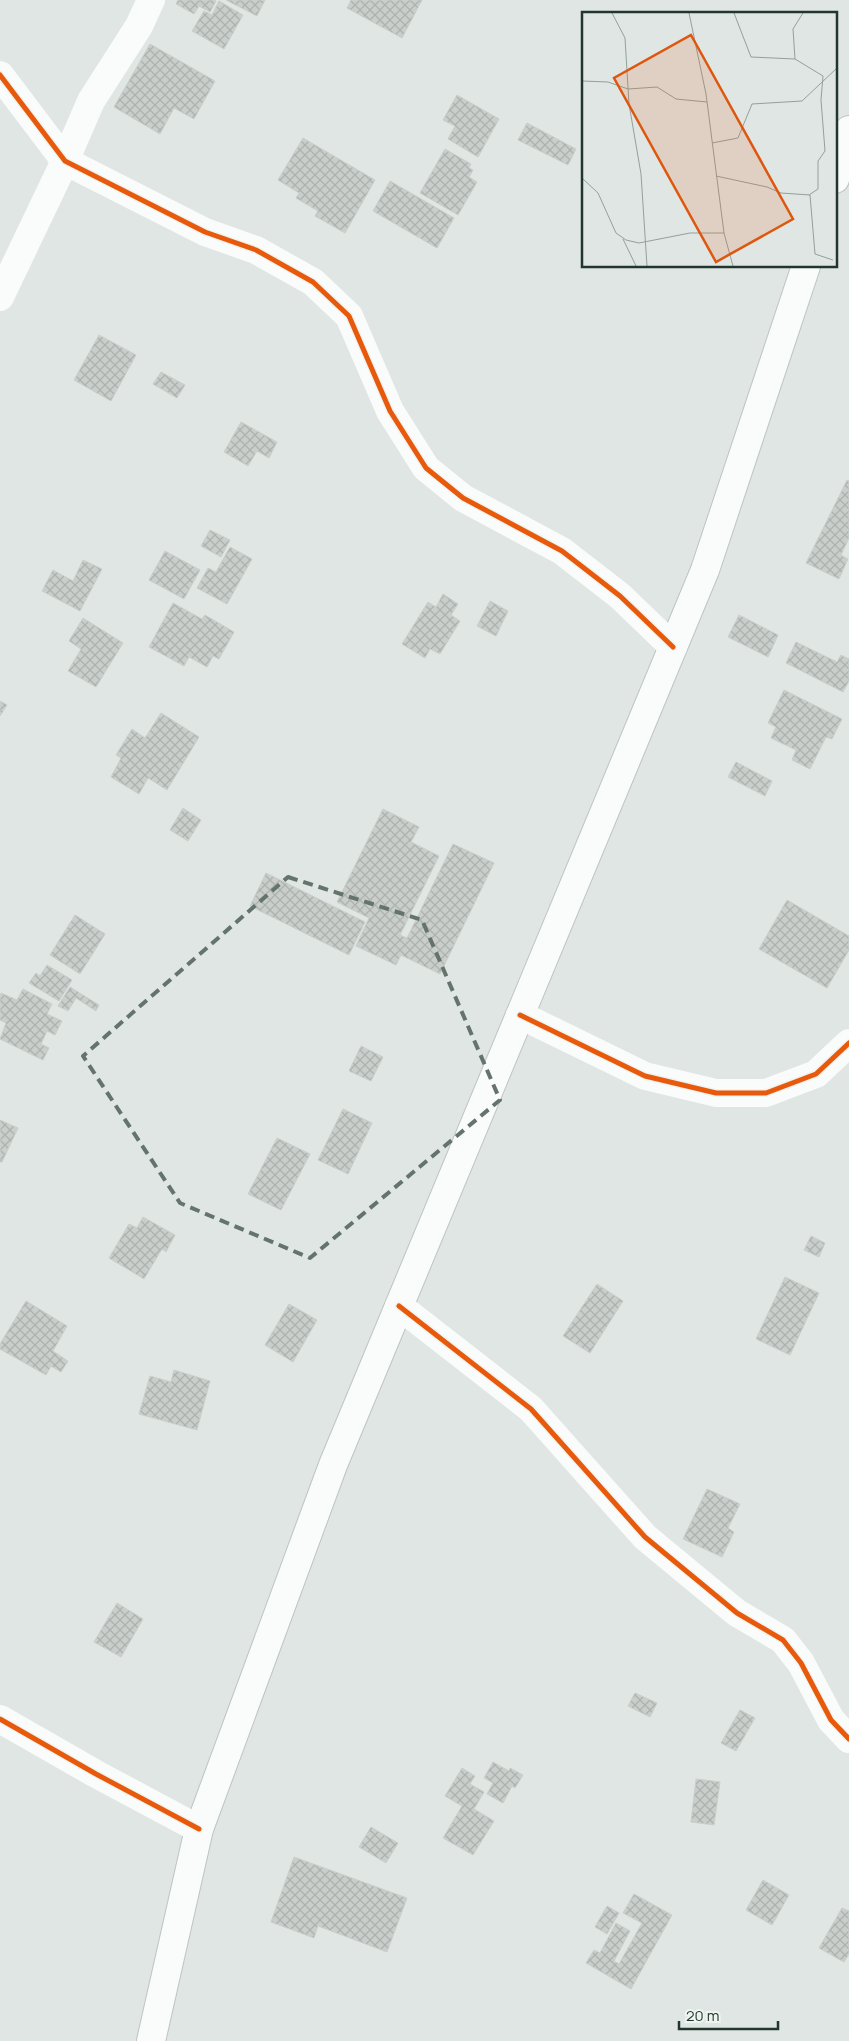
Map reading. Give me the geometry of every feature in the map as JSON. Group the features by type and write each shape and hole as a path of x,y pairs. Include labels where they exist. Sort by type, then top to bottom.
{"street":[{"path":"0,297 65,162 91,101 139,26 150,0"},
{"path":"0,75 65,162 206,232 256,250 313,282 349,316 390,411 426,468 463,498 562,551 620,596 673,647"},
{"path":"836,176 849,130"},
{"path":"151,2041 199,1829 333,1465 705,570 805,268"},
{"path":"520,1015 645,1076 716,1093 766,1094 816,1074 849,1043"},
{"path":"399,1306 531,1409 646,1537 737,1613 783,1640 801,1663 831,1720 849,1739"},
{"path":"0,1719 96,1774 199,1829"}],"highlighted area":[{"path":"288,877 422,920 500,1100 310,1258 180,1203 83,1056"}],"building":[{"path":"178,0 216,1 210,12 199,6 194,14 176,4"},
{"path":"226,0 265,0 257,16"},
{"path":"351,0 422,0 402,38 347,8"},
{"path":"219,1 243,15 224,49 192,31 204,11 212,15"},
{"path":"150,44 215,81 194,119 174,108 160,134 114,107"},
{"path":"457,95 499,119 478,157 448,139 455,126 443,120"},
{"path":"527,123 576,149 568,165 518,140"},
{"path":"303,138 375,180 345,233 315,216 318,211 296,198 299,193 278,180"},
{"path":"445,149 471,164 469,168 473,170 469,177 477,182 458,215 420,193"},
{"path":"390,181 454,218 437,248 373,211"},
{"path":"99,335 136,355 111,401 74,380"},
{"path":"161,372 185,385 177,398 153,384"},
{"path":"241,422 277,442 269,458 257,451 248,466 224,452"},
{"path":"847,480 849,481 849,538 841,555 848,559 839,579 806,563"},
{"path":"210,530 230,540 221,557 201,546"},
{"path":"230,547 252,559 227,604 197,588 208,568 216,572"},
{"path":"165,551 200,570 184,599 149,580"},
{"path":"83,560 102,569 80,611 42,591 53,570 73,581"},
{"path":"443,594 458,604 451,615 460,621 440,654 430,649 425,658 402,644 428,602 436,607"},
{"path":"490,601 508,611 496,636 477,626"},
{"path":"173,603 202,619 205,615 234,632 219,659 213,656 207,667 189,657 184,666 149,647"},
{"path":"739,615 778,635 768,657 728,637"},
{"path":"83,618 123,643 96,687 68,671 81,649 69,641"},
{"path":"796,642 837,662 841,655 849,659 849,681 843,692 786,663"},
{"path":"784,690 842,719 832,739 826,737 810,769 792,760 796,750 771,738 776,727 768,723"},
{"path":"0,701 7,705 0,716"},
{"path":"161,713 199,737 167,790 148,778 139,794 111,777 121,758 116,755 132,729 145,738"},
{"path":"736,762 772,781 765,796 728,777"},
{"path":"183,808 201,820 188,841 170,830"},
{"path":"383,809 419,827 411,842 439,856 400,935 407,938 453,844 494,863 440,974 401,955 396,965 356,946 369,918 337,902"},
{"path":"266,873 365,922 349,955 250,906"},
{"path":"787,900 849,936 849,950 827,988 759,949"},
{"path":"75,915 105,934 80,974 50,955"},
{"path":"47,965 72,980 59,1001 29,983 36,973 40,976"},
{"path":"70,987 99,1005 96,1011 76,998 68,1011 58,1006"},
{"path":"23,989 52,1004 47,1014 62,1021 55,1035 47,1031 41,1044 49,1048 43,1060 0,1039 6,1023 0,1020 1,993 17,1000"},
{"path":"361,1046 383,1057 371,1081 349,1071"},
{"path":"343,1109 372,1123 348,1174 318,1160"},
{"path":"0,1120 18,1128 2,1162 0,1162"},
{"path":"277,1138 310,1154 281,1210 248,1194"},
{"path":"143,1217 175,1235 166,1252 162,1249 144,1279 109,1258 129,1224 137,1228"},
{"path":"811,1236 825,1243 819,1257 804,1250"},
{"path":"785,1277 819,1293 790,1355 756,1339"},
{"path":"597,1284 623,1301 590,1353 563,1336"},
{"path":"26,1301 67,1326 53,1351 68,1361 61,1372 51,1366 46,1375 0,1349 0,1344"},
{"path":"289,1304 317,1320 293,1362 265,1345"},
{"path":"174,1370 210,1381 197,1430 139,1414 150,1376 171,1382"},
{"path":"707,1489 740,1504 728,1528 734,1532 722,1557 683,1539"},
{"path":"117,1603 143,1619 121,1657 94,1642"},
{"path":"635,1693 657,1703 650,1717 628,1706"},
{"path":"740,1710 755,1718 736,1751 721,1743"},
{"path":"493,1762 509,1771 510,1768 523,1775 515,1788 512,1786 503,1803 487,1794 493,1783 484,1778"},
{"path":"462,1768 475,1776 470,1784 484,1792 474,1809 494,1821 473,1855 443,1838 462,1806 445,1796"},
{"path":"696,1779 720,1782 714,1825 691,1822"},
{"path":"371,1827 398,1843 386,1863 359,1847"},
{"path":"294,1857 407,1898 387,1952 318,1926 314,1938 271,1922"},
{"path":"763,1880 789,1895 772,1925 746,1910"},
{"path":"634,1894 672,1915 631,1989 586,1963 594,1950 600,1953 616,1923 630,1931 614,1961 619,1964 642,1923 623,1913"},
{"path":"607,1906 619,1913 607,1934 595,1927"},
{"path":"842,1908 849,1911 849,1954 844,1962 819,1948"}],"cycle path":[{"path":"0,75 65,161 205,232 256,250 313,282 349,316 390,411 426,468 463,498 562,551 620,596 673,647"},
{"path":"520,1015 645,1076 716,1093 766,1093 816,1074 849,1043"},
{"path":"399,1306 531,1409 645,1537 737,1613 783,1640 801,1663 831,1720 849,1739"},
{"path":"0,1719 96,1774 199,1829"}]}
